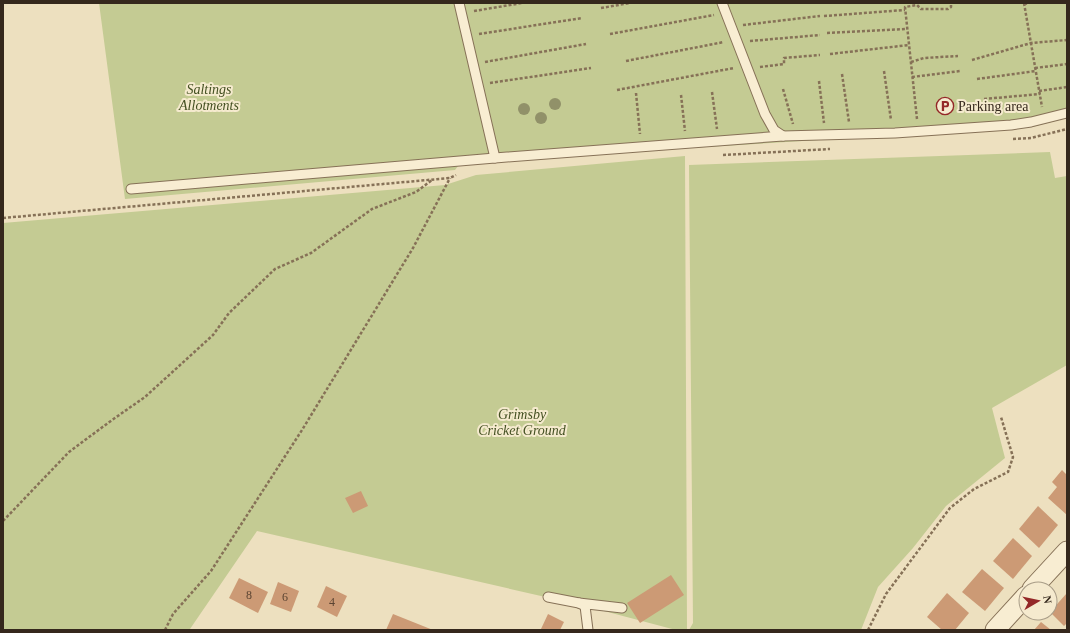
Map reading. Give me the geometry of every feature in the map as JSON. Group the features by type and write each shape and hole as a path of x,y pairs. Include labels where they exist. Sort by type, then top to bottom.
{"street":[{"path":"1039,581 1067,551"},
{"path":"995,630 1018,605"}],"lane":[{"path":"459,3 495,158"},
{"path":"722,3 764,114 774,130 783,136"},
{"path":"131,189 722,140 783,136 893,133 1011,125 1067,113"},
{"path":"548,597 579,603 622,608"},
{"path":"579,603 585,606 588,630"}],"path":[{"path":"462,14 522,3"},
{"path":"601,8 630,3"},
{"path":"824,16 905,8 917,5 921,9 948,9 951,7 951,3"},
{"path":"1029,3 1024,3 1044,119"},
{"path":"905,8 918,131"},
{"path":"610,34 726,12"},
{"path":"731,26 820,16"},
{"path":"467,36 582,18"},
{"path":"827,33 907,29"},
{"path":"626,61 737,41 820,35"},
{"path":"972,60 1031,43 1067,40"},
{"path":"473,65 586,44"},
{"path":"830,54 909,45"},
{"path":"617,90 747,67 784,64 784,58 820,55"},
{"path":"911,62 924,58 958,56"},
{"path":"977,79 1067,64"},
{"path":"478,85 591,68"},
{"path":"884,71 893,133"},
{"path":"912,77 960,71"},
{"path":"842,74 851,134"},
{"path":"819,81 826,135"},
{"path":"984,99 1039,93 1067,87"},
{"path":"782,89 796,136"},
{"path":"712,92 716,128 722,140"},
{"path":"636,93 641,147"},
{"path":"681,95 686,143"},
{"path":"1007,140 1030,138 1067,129"},
{"path":"720,155 831,149"},
{"path":"3,218 432,180 450,178 460,172"},
{"path":"165,630 173,614 211,571 302,430 413,248 450,178"},
{"path":"3,521 69,452 145,397 213,335 229,313 275,269 311,253 372,209 416,192 432,180"},
{"path":"868,630 886,594 950,508 974,489 1008,472 1013,457 1001,417"}],"green space":[{"name":"Saltings Allotments","path":"99,3 1067,3 1067,118 1032,127 461,162 455,170 125,199"},
{"path":"1050,152 1055,178 1067,176 1067,365 992,408 1005,458 946,506 913,548 878,587 861,630 689,630 693,623 689,165"},
{"name":"Grimsby Cricket Ground","path":"685,156 687,630 676,630 585,606 257,531 190,629 3,630 3,223 445,185 476,175"}],"building":[{"path":"1062,470 1067,475 1067,515 1048,498 1057,487 1052,482"},
{"path":"361,491 368,506 353,513 345,498"},
{"path":"1038,506 1058,525 1039,548 1019,529"},
{"path":"1013,538 1032,556 1013,579 993,561"},
{"path":"982,569 1004,588 985,611 962,592"},
{"path":"671,575 684,595 640,623 627,603"},
{"path":"239,578 268,592 258,613 229,598"},
{"path":"278,582 299,591 291,612 270,604"},
{"path":"326,586 347,596 337,617 317,607"},
{"path":"947,593 969,613 955,630 942,630 927,617"},
{"path":"1067,593 1067,623 1064,626 1058,620 1058,603"},
{"path":"393,614 433,630 386,630"},
{"path":"548,614 564,622 560,630 541,629"},
{"path":"1041,622 1051,630 1034,630"}],"place":[{"name":"Parking area","path":"945,106"}]}
